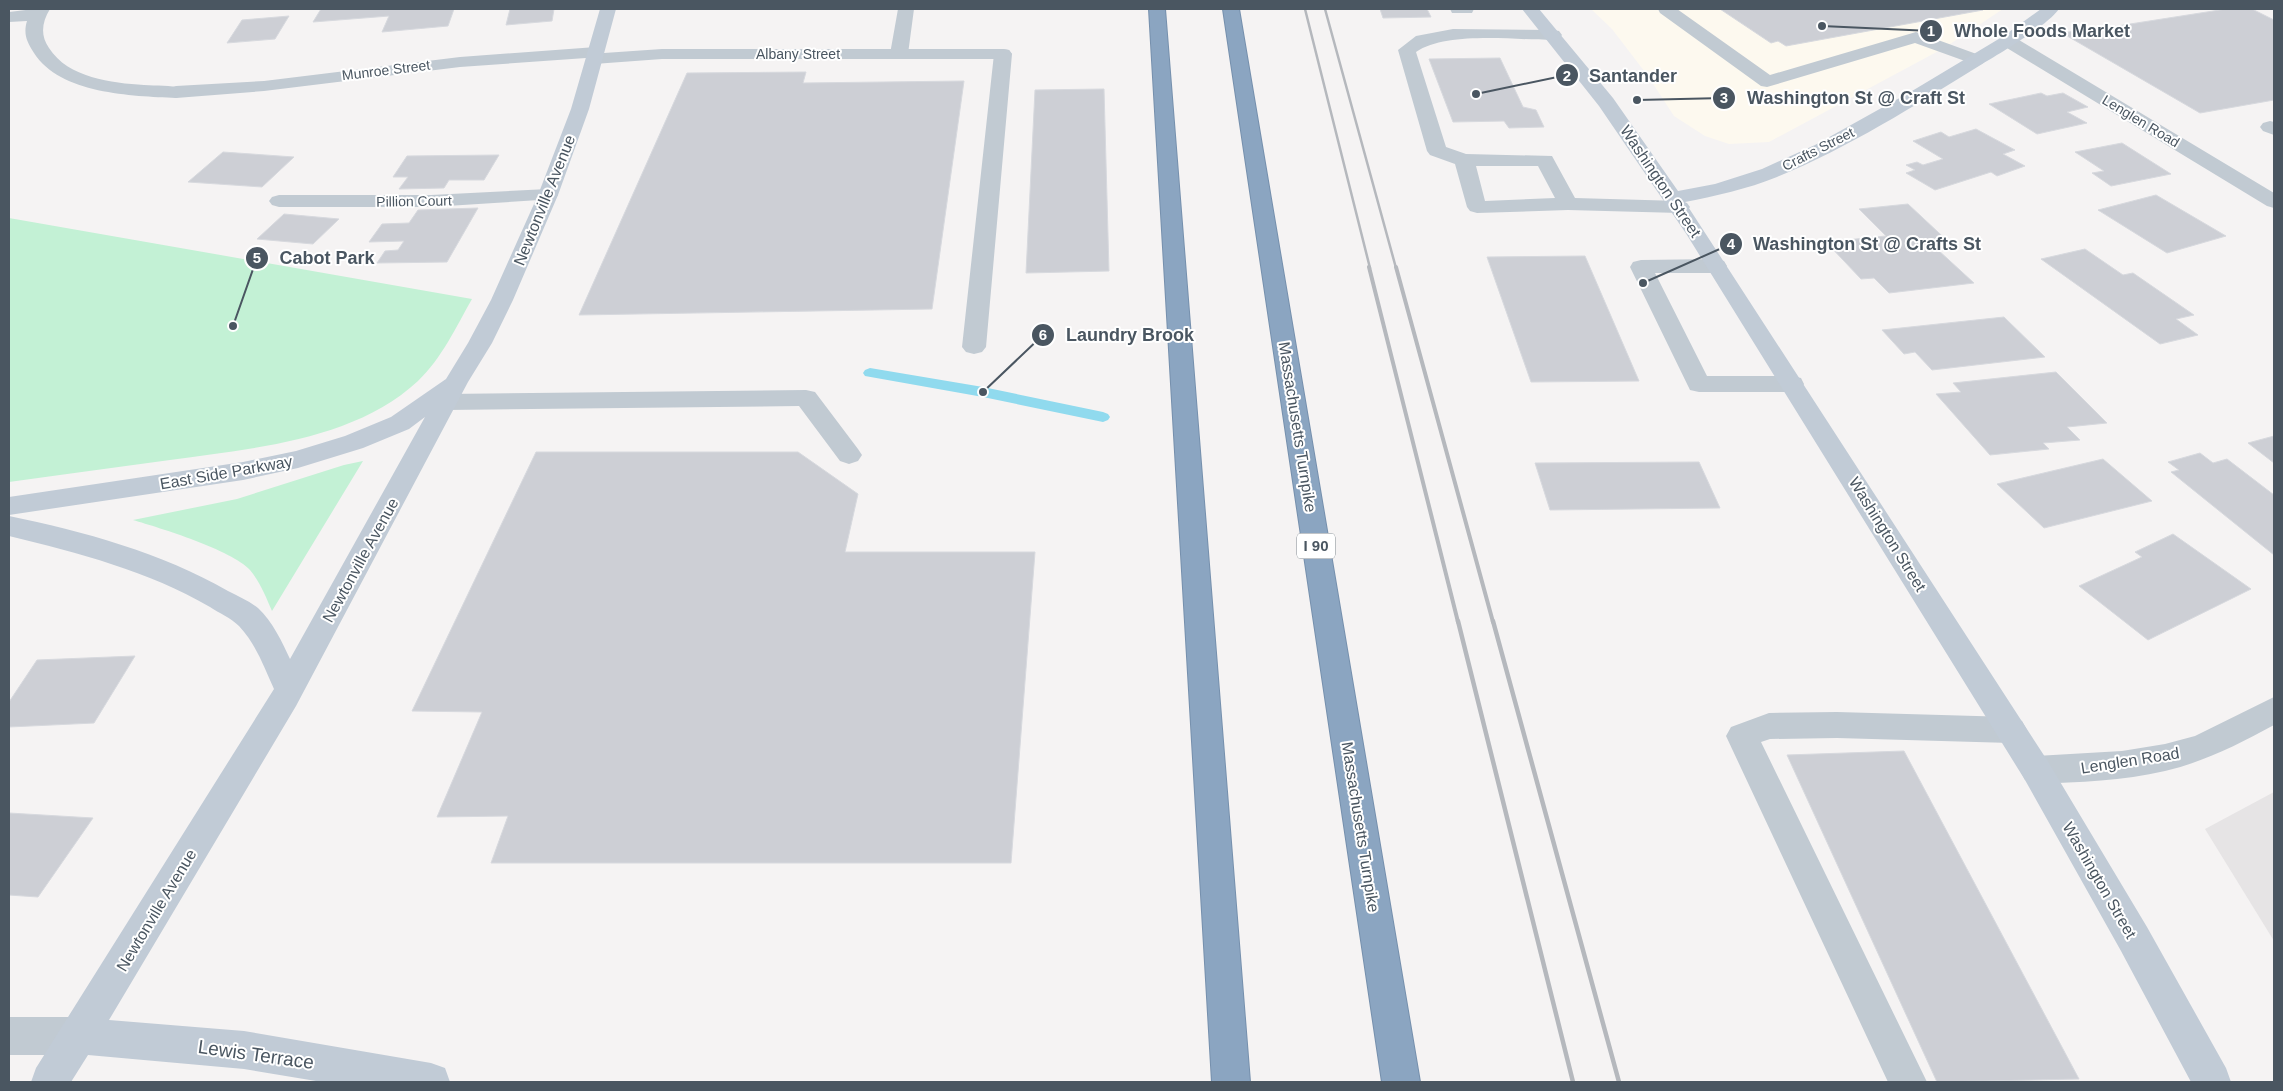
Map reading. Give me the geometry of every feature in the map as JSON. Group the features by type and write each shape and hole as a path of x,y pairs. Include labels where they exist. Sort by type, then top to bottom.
{"highway":[{"path":"1158,9 1231,1082"},
{"name":"Massachusetts Turnpike","path":"1232,9 1401,1082"}],"main road":[{"name":"Newtonville Avenue","path":"50,1082 80,1036 288,690 451,392 480,343 502,300 548,195 580,109 608,9"},
{"name":"Washington Street","path":"1530,9 1606,102 1677,203 2036,770 2134,939 2212,1082"},
{"name":"Crafts Street","path":"1677,203 1778,169 1822,149 2008,41 2051,9"},
{"name":"East Side Parkway","path":"9,506 243,472 298,459 354,442 400,423 451,392"},
{"path":"9,526 62,538 117,555 212,594 250,618 268,643 288,690"},
{"name":"Lewis Terrace","path":"80,1036 244,1050 431,1082"}],"street":[{"path":"899,54 906,9"},
{"path":"1458,9 1466,9"},
{"path":"1666,9 1767,82 1916,37 1976,60"},
{"name":"Munroe Street","path":"40,12 33,25 34,38 40,52 50,62 68,73 88,81 114,88 143,92 176,92 264,86 460,62 595,55"},
{"path":"9,17 40,12"},
{"path":"1553,35 1453,34 1422,40 1407,50 1437,150 1464,160 1545,160 1568,204"},
{"name":"Lenglen Road","path":"2008,41 2274,202"},
{"name":"Albany Street","path":"595,55 1003,54 974,347"},
{"path":"1464,160 1477,208 1568,204 1677,203"},
{"name":"Pillion Court","path":"280,201 431,201 548,195"},
{"path":"1716,266 1641,266 1699,384 1792,384"},
{"path":"451,392 806,398 849,455"},
{"name":"Lenglen Road","path":"2036,770 2085,768 2167,757 2206,745 2274,710"},
{"path":"1908,1082 1742,736 1768,726 1837,725 2011,730"},
{"path":"9,1036 80,1036"}],"shaded area":[{"path":"1591,9 2003,9 1944,48 1769,142 1729,144 1705,136 1674,116 1648,76 1612,29"},
{"path":"2274,792 2274,941 2205,829"}],"green space":[{"path":"9,218 472,299 441,352 418,381 392,401 363,417 333,429 268,446 9,482"},
{"path":"363,461 272,611 257,580 241,562 195,540 133,520 237,499 344,465"}],"building":[{"path":"321,9 454,9 448,26 382,32 389,16 313,22"},
{"path":"510,9 554,9 552,21 506,25"},
{"path":"1380,9 1427,9 1431,17 1383,18"},
{"path":"1720,9 1983,10 1786,46 1778,41 1771,43"},
{"path":"2226,9 2252,9 2274,20 2274,100 2200,113 2062,33 2079,32"},
{"path":"289,16 275,39 227,43 242,20"},
{"path":"1500,58 1523,107 1536,110 1544,127 1509,128 1504,121 1453,122 1429,59"},
{"path":"806,72 803,83 964,81 932,309 579,315 687,73"},
{"path":"1104,89 1109,271 1026,273 1035,90"},
{"path":"2041,93 2047,96 2063,93 2088,107 2067,112 2087,123 2037,134 1989,104"},
{"path":"1976,129 2015,150 2003,154 2025,166 1997,176 1991,172 1935,190 1906,173 1915,170 1906,165 1917,162 1923,165 1943,159 1913,141 1941,132 1949,137"},
{"path":"2122,143 2171,174 2111,186 2092,173 2104,171 2075,152"},
{"path":"223,152 294,157 262,187 188,182"},
{"path":"499,155 484,180 449,180 444,188 399,189 408,177 393,177 407,156"},
{"path":"2156,195 2226,236 2167,253 2098,210"},
{"path":"1908,204 1954,247 1937,249 1974,283 1889,293 1874,278 1861,279 1826,242 1886,236 1859,209"},
{"path":"478,208 447,262 377,263 385,251 398,250 404,241 369,242 382,224 409,223 418,210"},
{"path":"284,214 339,219 313,244 257,239"},
{"path":"2085,249 2123,275 2133,273 2194,315 2176,319 2198,335 2160,344 2041,259"},
{"path":"1585,256 1639,381 1531,382 1487,257"},
{"path":"2004,317 2045,357 1932,370 1915,352 1904,354 1882,330"},
{"path":"2056,372 2107,423 2067,427 2080,440 2043,443 2049,449 1990,455 1936,394 1961,392 1953,383"},
{"path":"2274,436 2274,463 2248,443"},
{"path":"536,452 798,452 858,494 845,552 1035,552 1011,863 491,863 508,816 437,817 482,712 412,711"},
{"path":"2200,453 2213,463 2227,459 2274,495 2274,555 2171,472 2179,470 2168,462"},
{"path":"2103,459 2152,501 2044,528 1997,484"},
{"path":"1699,462 1720,508 1550,510 1535,463"},
{"path":"2173,534 2251,589 2148,640 2079,586 2142,557 2135,552"},
{"path":"135,656 94,723 9,727 9,702 37,660"},
{"path":"1904,751 2079,1079 1937,1082 1787,755"},
{"path":"9,813 93,818 38,897 9,895"}],"waterway":[{"path":"870,373 983,392 1103,417"}],"railway":[{"path":"1305,9 1370,268"},
{"path":"1325,9 1396,268"},
{"path":"1369,267 1458,622"},
{"path":"1396,267 1493,622"},
{"path":"1458,621 1573,1082"},
{"path":"1493,621 1619,1082"}],"place":[{"name":"Whole Foods Market","path":"1822,26"},
{"name":"Santander","path":"1476,94"},
{"name":"Washington St @ Craft St","path":"1637,100"},
{"name":"Washington St @ Crafts St","path":"1643,283"},
{"name":"Cabot Park","path":"233,326"},
{"name":"Laundry Brook","path":"983,392"}]}
